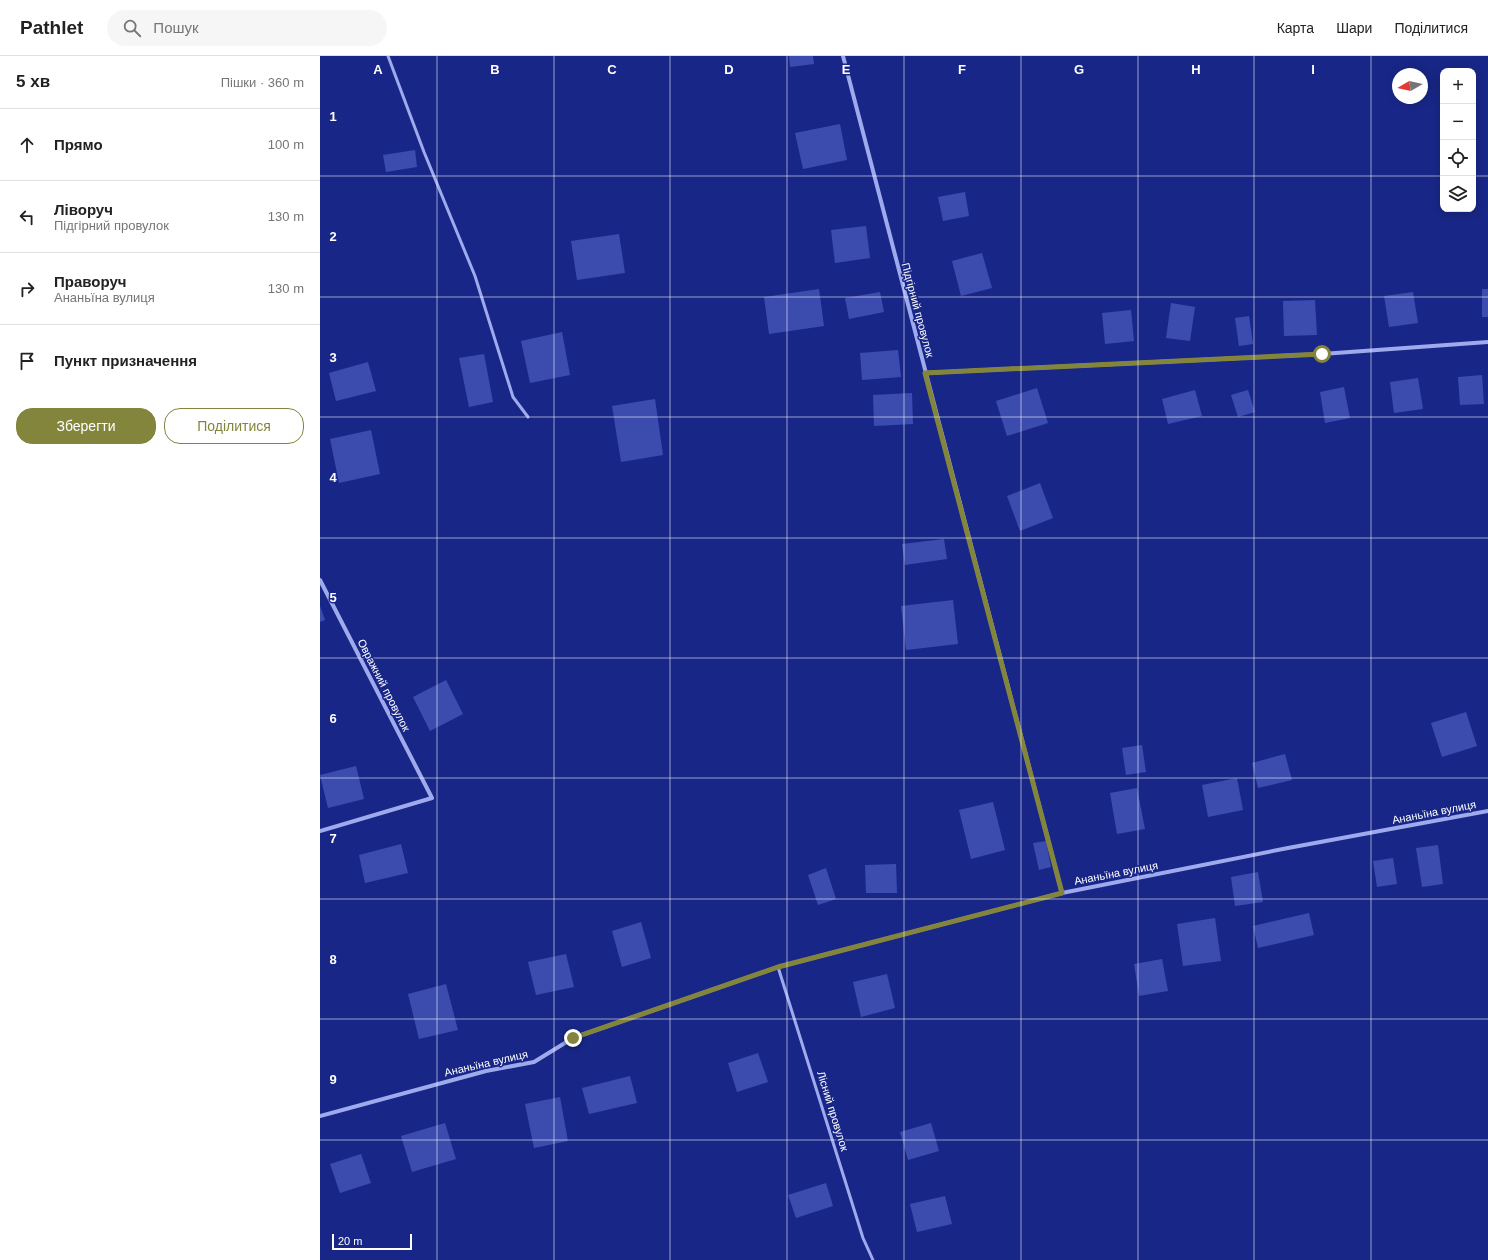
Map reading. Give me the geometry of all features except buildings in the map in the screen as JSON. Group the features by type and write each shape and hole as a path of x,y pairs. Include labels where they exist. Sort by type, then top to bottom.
{"street":[{"name":"Підгірний провулок","path":"843,56 1062,893"},
{"path":"925,373 1322,354 1488,342"},
{"name":"Овражний провулок","path":"320,580 432,798 320,831"},
{"name":"Ананьїна вулиця","path":"320,1116 486,1071 534,1062 573,1038 778,967 1062,893 1488,811"}],"lane":[{"path":"388,56 424,152 475,276 513,397 528,417"},
{"name":"Лісний провулок","path":"778,967 863,1238 873,1260"}],"route":[{"path":"573,1038 778,967 1062,893 925,373 1322,354"}]}
